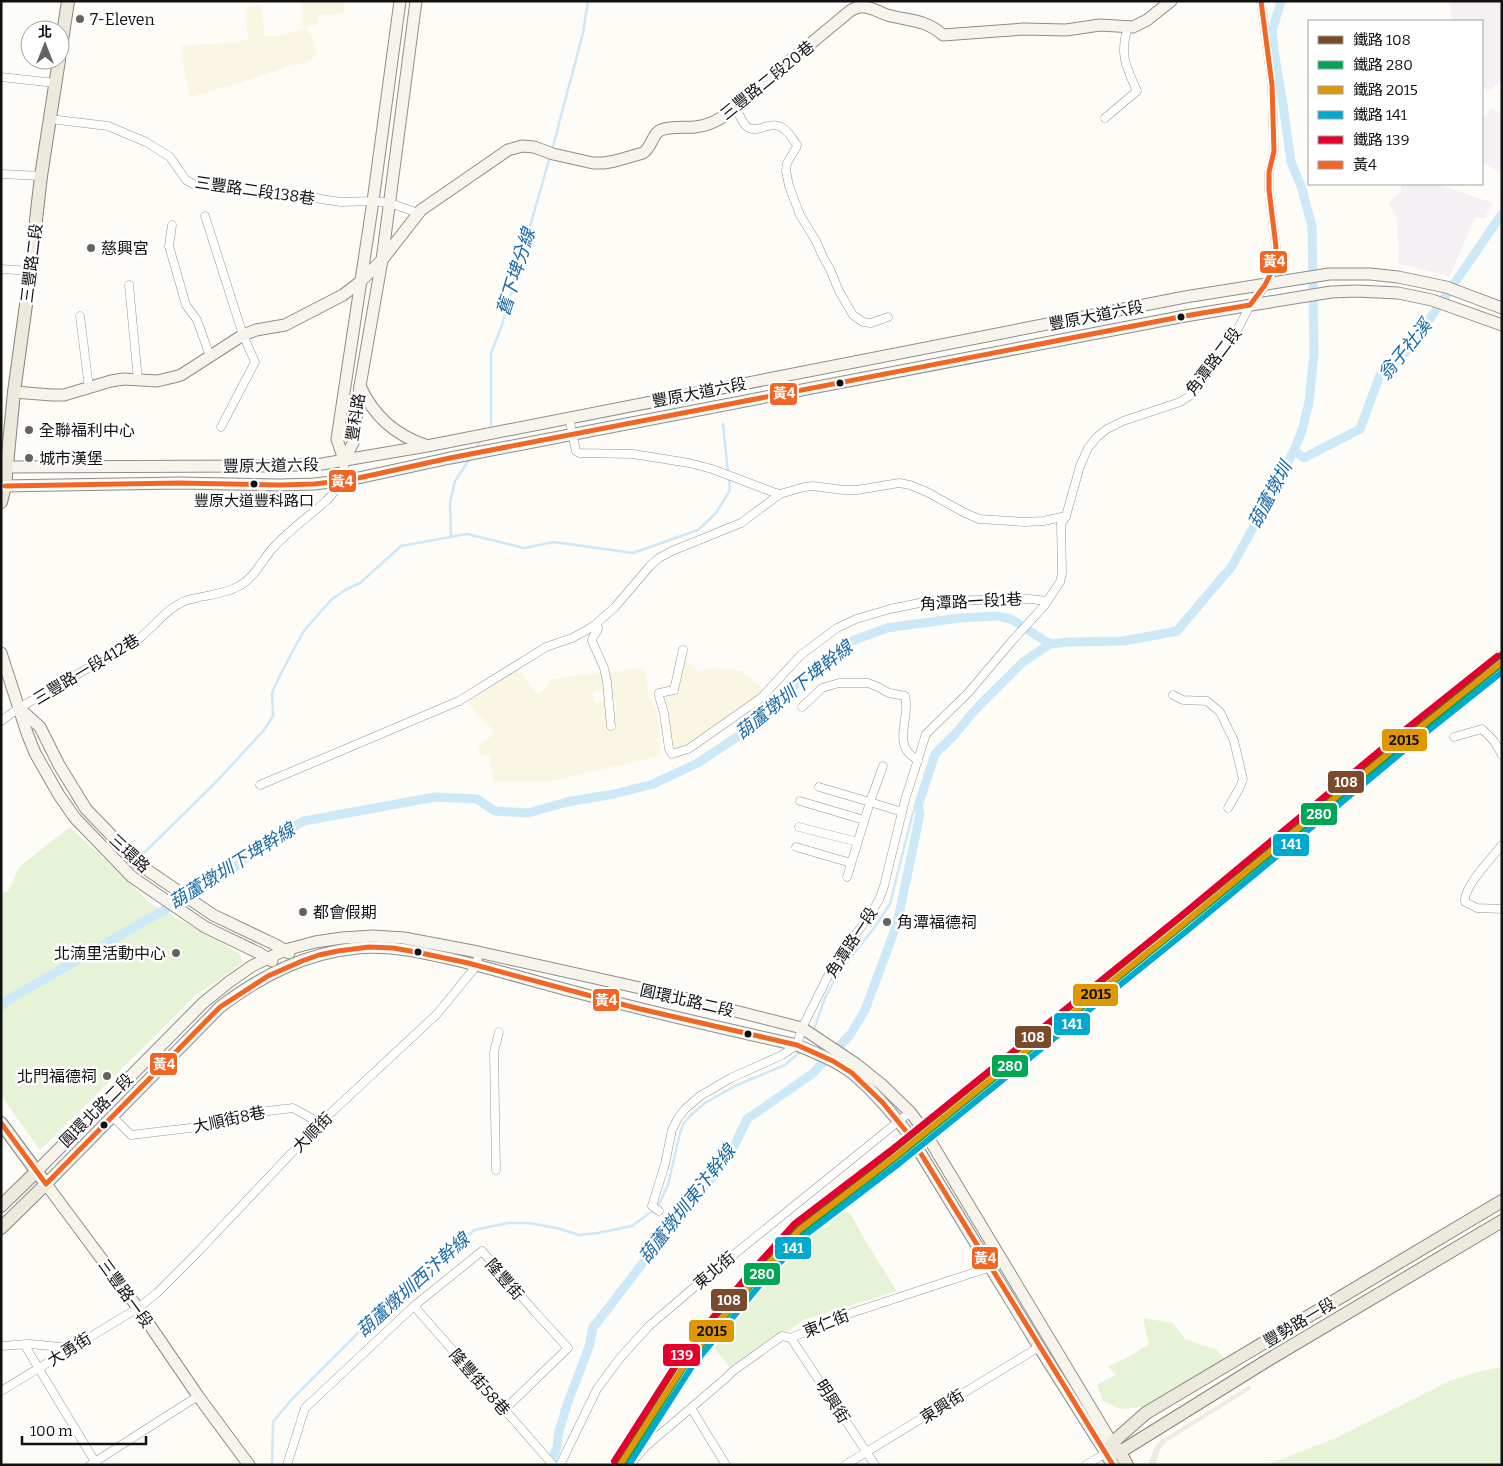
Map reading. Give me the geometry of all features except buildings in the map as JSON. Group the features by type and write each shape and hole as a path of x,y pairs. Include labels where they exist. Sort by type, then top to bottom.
{"main road":[{"path":"65,20 68,1"},
{"name":"三豐路二段","path":"4,467 41,176 58,70"},
{"path":"1,502 4,467"},
{"name":"三豐路一段","path":"1,1123 46,1184"},
{"path":"1,1206 37,1171"},
{"path":"1,1228 46,1184"},
{"name":"豐勢路一段","path":"1112,1449 1146,1413 1502,1201"},
{"name":"豐勢路一段","path":"1112,1449 1276,1355 1502,1221"},
{"path":"1112,1449 1113,1465"},
{"path":"1112,1449 1127,1465"}],"street":[{"name":"豐科路","path":"344,460 337,439 373,201 400,1"},
{"name":"豐科路","path":"344,460 353,443 360,386 382,260 416,1"},
{"path":"1105,118 1137,91 1125,67 1123,55 1128,28 1147,20 1171,1"},
{"name":"角潭路二段","path":"1012,640 1045,604 1060,582 1062,573 1061,524 1066,516 1080,466 1093,441 1107,429 1123,421 1180,402 1191,395 1240,326 1250,305 1267,284 1275,263 1276,247 1269,190 1269,172 1274,152 1272,85 1261,1"},
{"name":"三豐路二段20巷","path":"14,392 64,395 112,381 157,381 181,375 243,335 256,330 285,325 343,295 360,282 382,260 418,213 508,150 522,146 534,147 585,162 604,163 643,153 648,150 655,136 661,130 696,127 712,123 721,118 850,11 859,7 870,8 887,15 918,21 937,30 943,36 1024,29 1066,30 1100,25 1128,28"},
{"path":"1,77 56,83"},
{"path":"736,107 744,123 749,128 778,126 784,129 797,145 787,163 786,171 789,186 800,215 816,241 839,291 853,315 863,322 871,323 888,317"},
{"name":"三豐路二段138巷","path":"50,120 108,126 146,142 170,156 186,180 195,185 304,195 321,200 342,202 373,201 390,203 418,213"},
{"path":"1,174 41,176"},
{"path":"206,216 243,335 255,362 222,427"},
{"path":"172,225 168,246 186,305 197,320 210,356"},
{"path":"1,270 30,271"},
{"name":"豐原大道六段","path":"4,467 273,466 322,464 427,446 1184,297 1328,274 1370,274 1398,277 1446,287 1502,308"},
{"path":"129,285 138,380"},
{"name":"豐原大道六段","path":"3,486 179,483 280,485 344,481 573,434 1185,316 1331,292 1381,291 1398,293 1432,300 1500,324"},
{"path":"80,316 89,388"},
{"path":"360,386 371,406 385,423 400,434 427,446"},
{"path":"569,417 576,451 579,453 633,454 689,463 712,469 780,494"},
{"path":"344,460 344,481"},
{"name":"三豐路一段412巷","path":"1,721 140,638 168,610 186,600 227,592 252,577 289,531 326,500 344,481"},
{"path":"260,785 459,701 546,647 572,638 596,624 615,607 659,558 672,550 741,523 780,494 813,486 857,490 889,483 899,483 910,484 979,519 1025,522 1044,521 1066,516"},
{"name":"角潭路一段1巷","path":"683,650 674,690 659,693 658,696 664,713 669,749 672,754 688,749 750,707 761,698 801,655 838,628 856,619 890,609 929,601 1030,599 1045,604"},
{"path":"596,624 598,631 592,637 592,641 604,668 611,726"},
{"name":"角潭路一段","path":"797,1045 802,1028 830,972 846,945 866,921 879,900 902,812 926,734 968,693 1012,640"},
{"name":"三環路","path":"1,653 20,708 26,732 35,753 75,818 132,877 205,927 270,958 281,969"},
{"path":"802,707 822,688 839,683 868,683 889,693 905,696 907,703 904,746 918,761"},
{"path":"1173,695 1183,700 1207,701 1220,712 1234,741 1243,779 1228,808"},
{"name":"三環路","path":"20,708 40,727 59,765 86,809 140,865 213,916 286,950 299,962"},
{"path":"1454,737 1482,728 1494,741 1502,755"},
{"path":"847,877 883,766"},
{"path":"819,787 902,812"},
{"path":"800,801 864,820"},
{"path":"75,818 86,809"},
{"path":"799,826 858,842"},
{"path":"1502,845 1464,896 1465,902 1476,908 1502,909"},
{"path":"796,847 852,863"},
{"name":"圓環北路二段","path":"37,1171 203,1003 229,982 252,966 286,950 328,940 373,936 404,938 478,952 676,996 802,1028 854,1068 881,1084 910,1112 923,1129 1112,1449"},
{"name":"圓環北路二段","path":"46,1184 220,1007 245,988 281,969 324,953 374,947 414,951 477,965 584,995 797,1045 854,1068 910,1136 1039,1347 1112,1449"},
{"path":"477,965 478,952"},
{"name":"大順街","path":"138,1308 197,1253 320,1123 437,1014 477,965"},
{"path":"496,1170 494,1052 499,1032"},
{"path":"656,1208 672,1130 685,1109 700,1096 731,1078 782,1055 797,1045"},
{"name":"大順街8巷","path":"112,1116 131,1135 215,1125 251,1113 293,1108 320,1123"},
{"name":"東北街","path":"560,1465 597,1389 620,1358 649,1326 704,1278 910,1112"},
{"name":"三豐路一段","path":"46,1184 138,1308 198,1396 249,1465"},
{"name":"隆豐街","path":"287,1465 305,1408 414,1306 482,1251 534,1312 568,1348 504,1410"},
{"name":"東仁街","path":"630,1465 644,1448 733,1371 782,1336 791,1338 833,1319 1003,1263"},
{"name":"隆豐街58巷","path":"414,1306 553,1465"},
{"name":"大勇街","path":"1,1391 138,1308"},
{"name":"明興街","path":"791,1338 875,1465"},
{"path":"24,1344 94,1464 198,1396"},
{"path":"1,1346 30,1344 72,1348"},
{"name":"東興街","path":"845,1465 1039,1347"},
{"path":"691,1408 726,1465"},
{"name":"豐勢路一段","path":"1086,1465 1112,1449"}],"shaded area":[{"path":"301,1 344,1 345,11 341,14 320,15 316,19 318,24 306,28 314,40 317,55 306,63 190,97 181,46 237,42 248,39 245,8 260,5 265,36 277,36 305,28 302,26"},
{"path":"1449,1 1502,1 1502,80 1488,92 1483,86 1483,20 1453,20"},
{"path":"1492,108 1502,115 1502,174 1483,163 1483,117"},
{"path":"1402,185 1440,185 1493,203 1485,218 1475,217 1450,276 1399,264 1397,218 1389,203 1401,191"},
{"path":"684,659 699,672 710,668 742,671 763,689 753,701 689,745 671,751 664,699 671,694"},
{"path":"644,668 649,695 658,714 661,756 547,782 494,782 489,754 480,756 479,750 480,744 493,733 491,728 467,702 467,698 519,669 538,695 552,679 601,672 603,691 593,692 594,702 605,701 608,717 605,723 609,722 611,712 616,710 617,705 614,697 611,696 606,673"},
{"path":"1250,1385 1251,1389 1166,1442 1160,1450 1155,1465 1148,1465 1154,1448 1160,1441"}],"green space":[{"path":"70,827 150,903 239,953 243,963 195,996 40,1150 1,1095 1,892 8,892 20,866"},
{"path":"837,1210 850,1213 897,1291 803,1320 733,1371 706,1338 776,1265"},
{"path":"1143,1318 1173,1323 1185,1339 1217,1350 1226,1360 1145,1407 1120,1409 1103,1401 1097,1385 1116,1375 1108,1366 1125,1359 1149,1344"},
{"path":"1502,1367 1502,1465 1267,1465 1336,1438 1449,1381"}],"waterway":[{"name":"舊下埤分線","path":"552,150 583,33 588,1"},
{"name":"葫蘆墩圳","path":"550,1465 557,1447 559,1431 568,1402 589,1347 593,1327 687,1205 715,1175 722,1162 729,1157 747,1119 812,1074 850,1035 865,1010 897,924 920,814 918,806 935,754 975,710 1023,662 1050,644 1124,641 1177,631 1232,566 1294,450 1302,431 1309,402 1314,354 1312,226 1301,186 1291,162 1275,57 1272,31 1281,1"},
{"name":"舊下埤分線","path":"488,430 491,426 491,353 502,325 550,156"},
{"name":"翁子社溪","path":"1294,450 1304,458 1360,429 1380,375 1409,349 1502,214"},
{"path":"723,424 728,473"},
{"name":"舊下埤分線","path":"475,449 482,439"},
{"name":"舊下埤分線","path":"451,537 450,503 455,481 470,458"},
{"path":"145,852 218,780 264,730 273,716 272,693 303,632 331,600 345,590 360,583 401,546 467,534 524,548 554,542 633,553 698,530 716,513 730,490 729,478"},
{"name":"葫蘆墩圳下埤幹線","path":"1,1006 8,1000 228,873 260,846 304,821 435,797 477,799 495,811 528,813 567,802 614,794 653,784 698,763 755,725 796,684 849,642 887,628 959,618 997,616 1011,619 1050,644"},
{"name":"葫蘆燉圳西汴幹線","path":"813,1032 825,998 837,975 874,928 890,904 913,812 918,806"},
{"name":"葫蘆燉圳西汴幹線","path":"272,1465 273,1422 292,1399 415,1279 474,1230 508,1223 528,1223 557,1228 579,1235 632,1226 656,1210 668,1185 680,1133 684,1123 691,1115 705,1103 735,1086 785,1065 801,1051"}],"rail line":[{"name":"108","path":"614,1465 680,1360 747,1278 797,1225 891,1152 1180,918 1502,654"},
{"name":"139","path":"614,1461 681,1356 747,1276 794,1224 891,1150 1178,918 1403,731 1497,656"},
{"name":"2015","path":"620,1465 687,1361 753,1281 799,1230 896,1156 1183,924 1408,737 1502,662"},
{"name":"280","path":"623,1465 686,1364 753,1283 802,1231 896,1158 1185,924 1502,664"},
{"name":"141","path":"629,1465 693,1365 804,1236 901,1162 1188,930 1413,743 1502,672"}],"transit line":[{"name":"黃4","path":"5,486 179,483 280,485 349,480 450,458 1250,305 1265,285 1272,271 1276,247 1269,190 1269,172 1274,151 1272,85 1261,1"},
{"name":"黃4","path":"1,1123 46,1184 220,1007 268,976 302,961 338,951 369,947 393,948 468,963 636,1008 797,1045 833,1061 852,1073 883,1103 910,1136 1113,1465"}],"place":[{"name":"7-Eleven","path":"80,19"},
{"name":"慈興宮","path":"91,248"},
{"name":"全聯福利中心","path":"29,430"},
{"name":"城市漢堡","path":"29,458"},
{"name":"豐原大道豐科路口","path":"254,484"},
{"name":"都會假期","path":"303,912"},
{"name":"角潭福德祠","path":"887,922"},
{"name":"北湳里活動中心","path":"176,953"},
{"name":"北門福德祠","path":"107,1076"}],"water label":[{"name":"葫蘆墩圳東汴幹線","path":"687,1204"}]}
